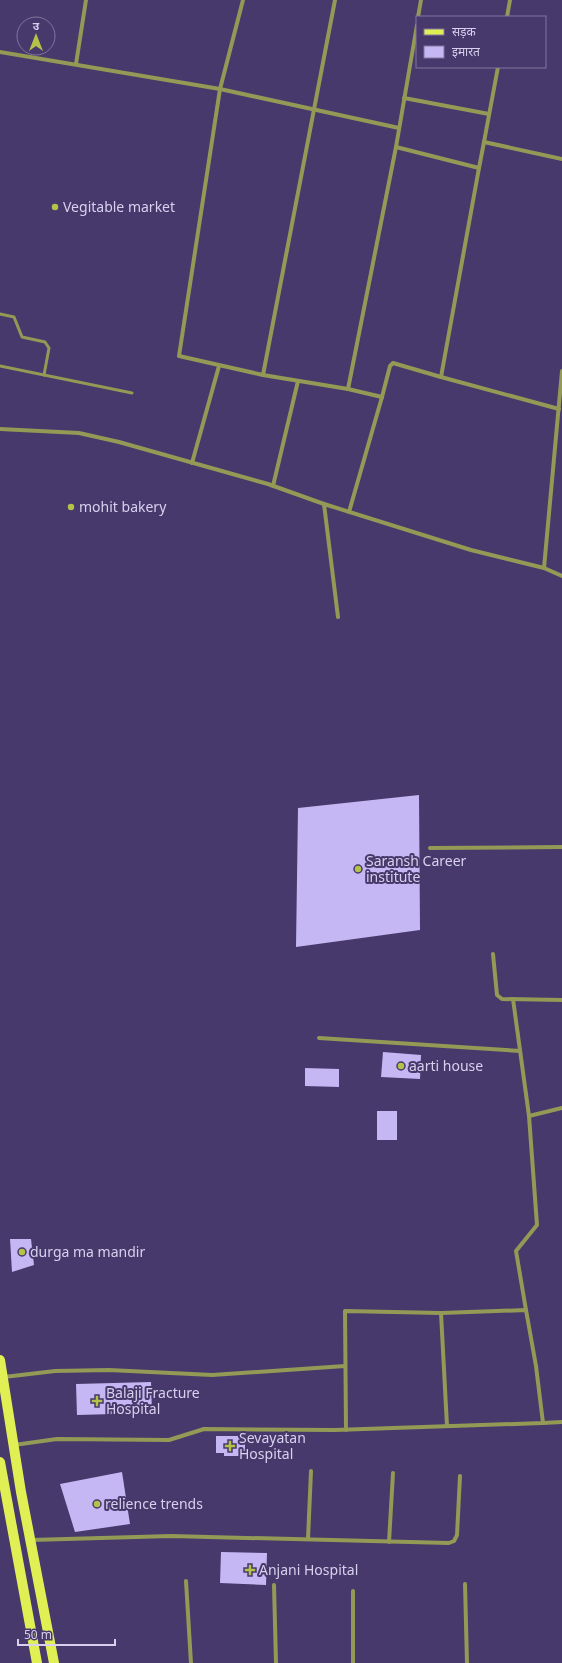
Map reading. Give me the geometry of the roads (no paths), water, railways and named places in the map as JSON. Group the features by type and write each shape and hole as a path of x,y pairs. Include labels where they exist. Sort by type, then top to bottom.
{"main road":[{"path":"0,1360 54,1663"},
{"path":"0,1462 37,1663"}],"street":[{"path":"76,64 86,0"},
{"path":"243,0 220,89 179,356 218,366 348,389 382,397"},
{"path":"263,375 336,0"},
{"path":"418,16 421,0"},
{"path":"507,16 510,0"},
{"path":"348,389 396,147 416,31"},
{"path":"0,52 220,89 399,128"},
{"path":"442,377 498,68"},
{"path":"404,98 489,114"},
{"path":"484,142 562,158"},
{"path":"396,147 479,168"},
{"path":"349,512 390,366 393,363 559,409"},
{"path":"192,463 218,366"},
{"path":"544,568 562,371"},
{"path":"273,486 298,381"},
{"path":"0,429 79,433 119,442 273,486 324,504 471,550 544,568 562,576"},
{"path":"324,504 338,617"},
{"path":"430,848 562,847"},
{"path":"494,954 497,995 502,999 562,1000"},
{"path":"513,999 529,1116 537,1225 516,1251 536,1366 543,1423"},
{"path":"319,1038 520,1051"},
{"path":"529,1116 562,1108"},
{"path":"346,1430 345,1311 441,1313 526,1310"},
{"path":"441,1313 448,1426"},
{"path":"3,1377 55,1371 109,1370 212,1375 345,1366"},
{"path":"14,1445 57,1439 169,1440 204,1429 346,1430 562,1422"},
{"path":"308,1539 311,1471"},
{"path":"389,1542 393,1473"},
{"path":"31,1540 171,1536 449,1543 454,1541 457,1535 460,1476"},
{"path":"186,1581 191,1663"},
{"path":"465,1584 467,1663"},
{"path":"274,1585 276,1663"},
{"path":"353,1591 353,1663"}],"lane":[{"path":"0,314 14,317 22,337 45,342 49,348 44,375"},
{"path":"0,366 132,393"}],"place":[{"name":"Vegitable market","path":"55,207"},
{"name":"mohit bakery","path":"71,507"},
{"name":"Saransh Career institute","path":"358,869"},
{"name":"aarti house","path":"401,1066"},
{"name":"durga ma mandir","path":"22,1252"},
{"name":"Balaji Fracture Hospital","path":"97,1401"},
{"name":"Sevayatan Hospital","path":"230,1446"},
{"name":"relience trends","path":"97,1504"},
{"name":"Anjani Hospital","path":"250,1570"}]}
